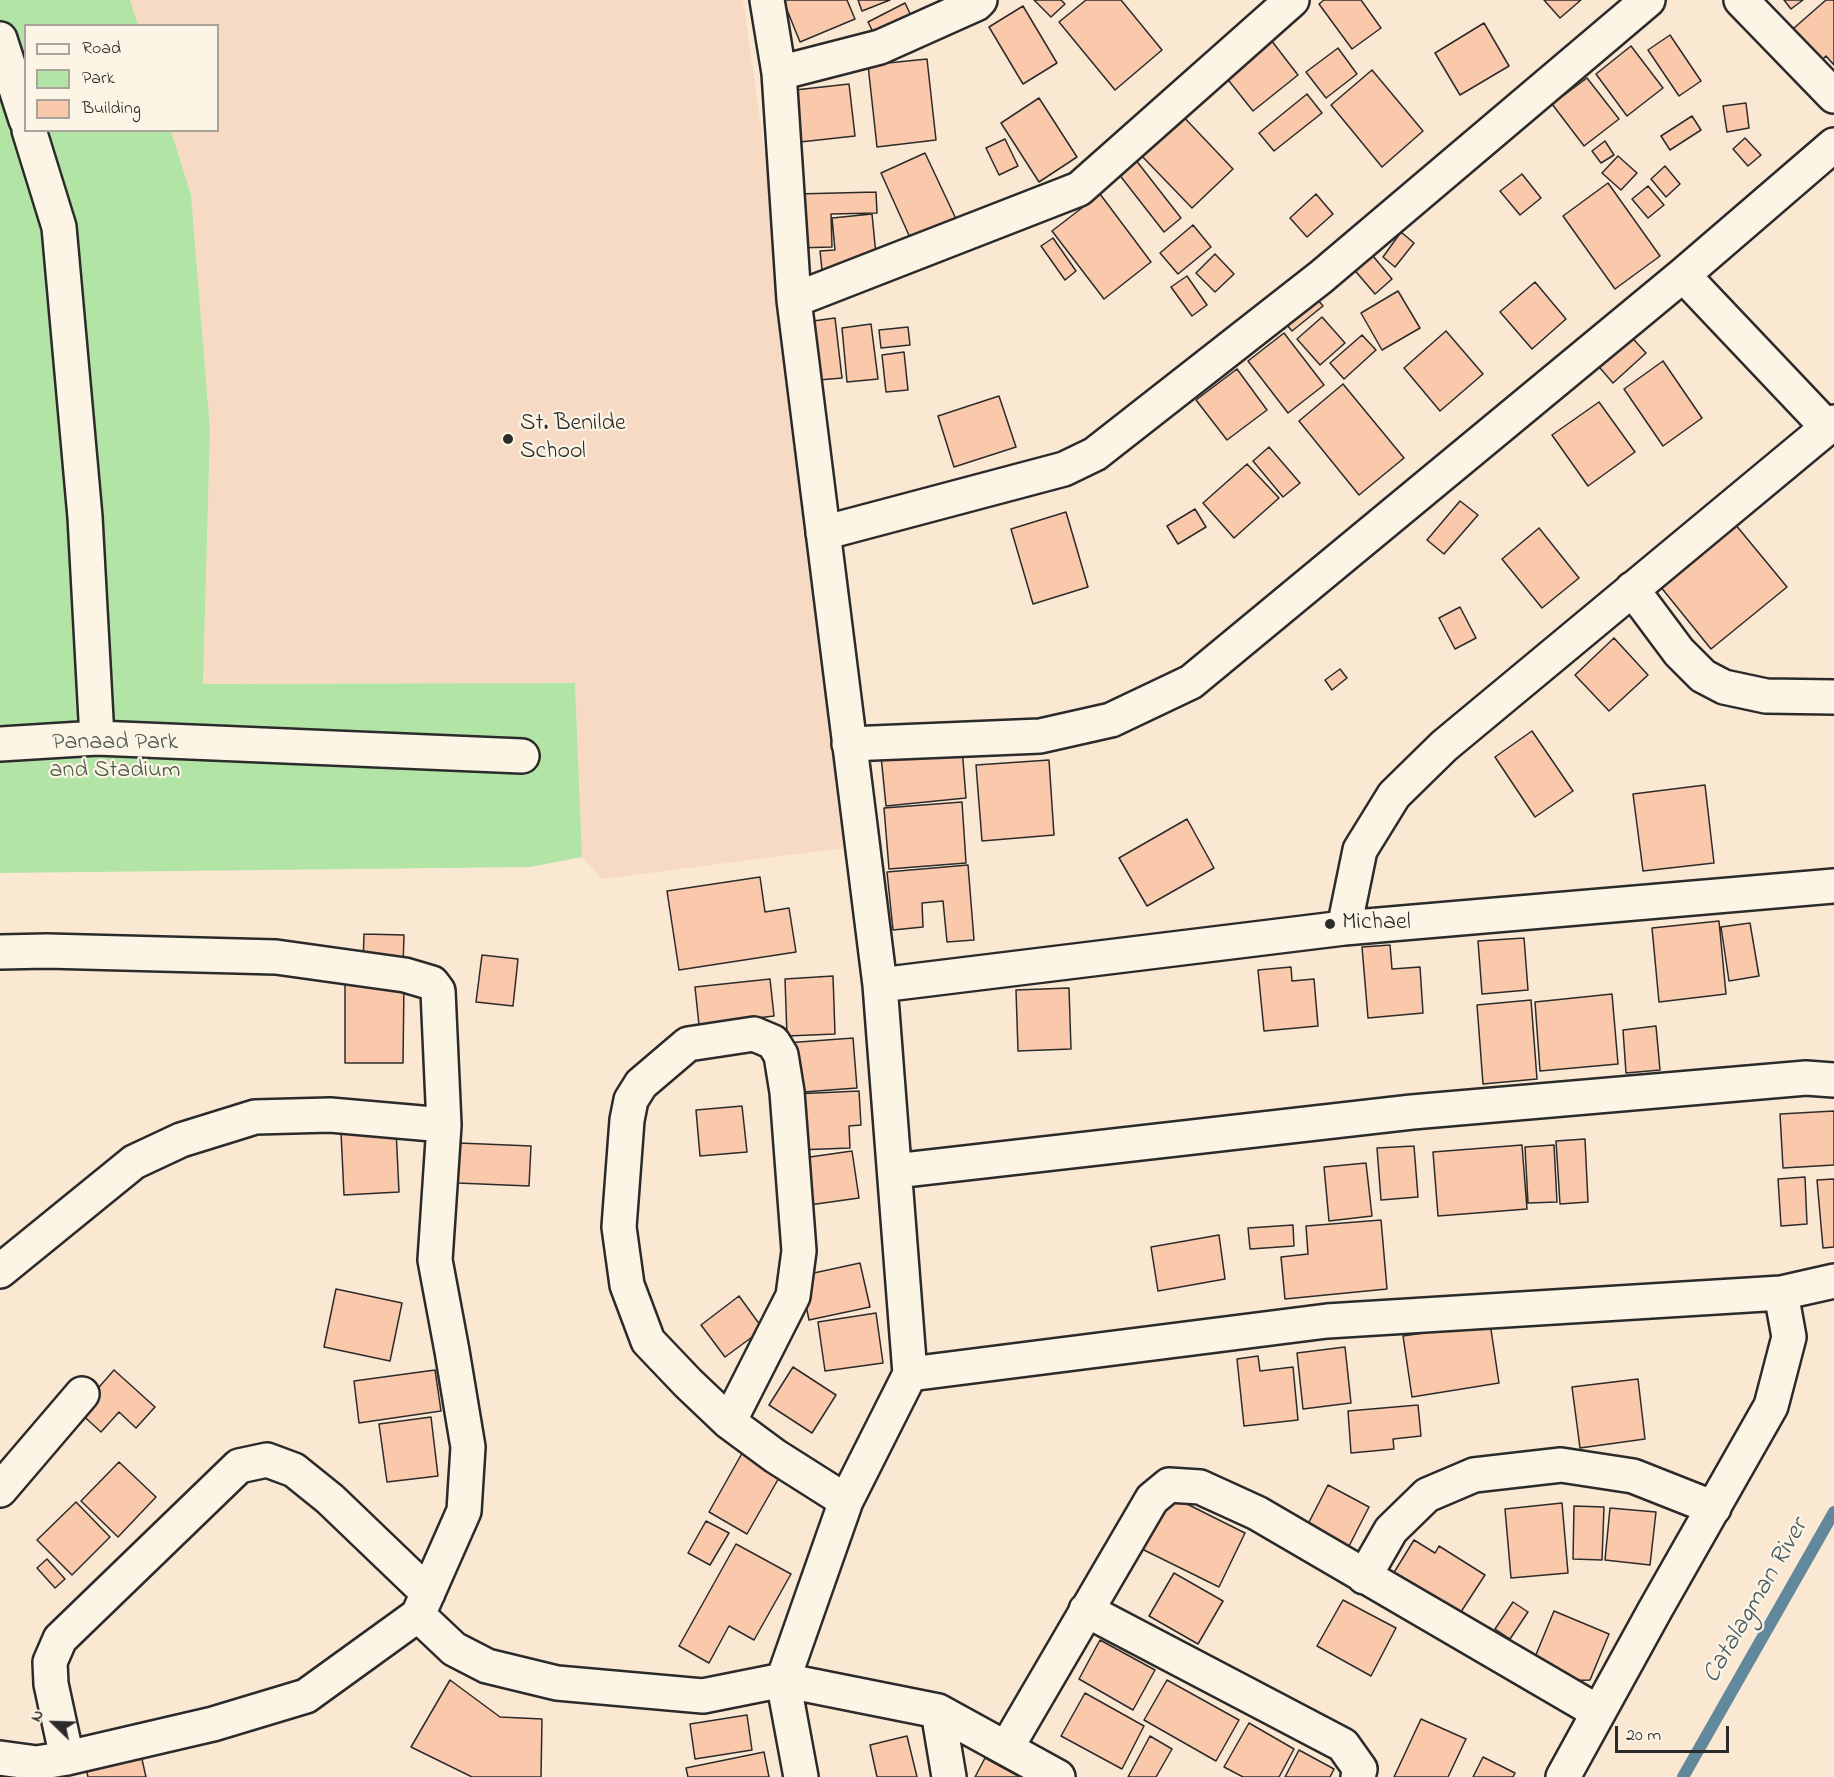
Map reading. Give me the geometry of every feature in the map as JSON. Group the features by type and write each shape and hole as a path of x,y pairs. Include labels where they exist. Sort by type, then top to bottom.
{"street":[{"path":"767,0 779,73 794,300 880,985 910,1374 846,1501 783,1680 801,1777"},
{"path":"779,73 880,46 976,4 980,0"},
{"path":"794,300 1079,189 1293,0"},
{"path":"823,533 1064,469 1095,454 1321,277 1648,0"},
{"path":"1741,0 1834,96"},
{"path":"0,39 24,114"},
{"path":"30,132 59,227 85,517 97,738"},
{"path":"849,744 1040,736 1111,720 1191,682 1683,275 1834,145"},
{"path":"1344,928 1360,850 1394,795 1444,746 1831,425 1683,275"},
{"path":"1632,589 1679,652 1703,676 1724,687 1766,696 1834,697"},
{"path":"0,744 97,738 522,756"},
{"path":"880,985 1344,928 1834,886"},
{"path":"0,952 47,951 276,957 405,975 432,983 438,991 444,1125 435,1260 468,1447 464,1511 423,1604 306,1696 213,1724 67,1758 37,1764 0,1758"},
{"path":"729,1422 793,1296 799,1251 782,1055 774,1042 754,1034 688,1044 641,1084 631,1100 627,1120 619,1227 627,1285 648,1341 729,1422 776,1456 846,1501"},
{"path":"895,1171 1412,1112 1806,1078 1834,1080"},
{"path":"0,1271 134,1162 181,1140 255,1117 330,1115 444,1125"},
{"path":"910,1374 1327,1321 1781,1293 1834,1281"},
{"path":"1563,1777 1771,1406 1789,1337 1781,1293"},
{"path":"0,1490 82,1394"},
{"path":"67,1758 51,1684 50,1662 60,1639 239,1466 267,1460 294,1470 330,1499 423,1604 454,1649 487,1666 557,1683 703,1696 783,1680 939,1711 1058,1777"},
{"path":"1364,1577 1391,1530 1427,1495 1474,1475 1561,1466 1633,1476 1714,1508"},
{"path":"1007,1747 1152,1499 1170,1485 1200,1487 1248,1509 1598,1712"},
{"path":"1086,1610 1343,1745 1360,1769 1358,1777"},
{"path":"939,1711 950,1777"}],"shaded area":[{"name":"St. Benilde School","path":"130,0 743,0 807,449 853,847 602,879 582,857 575,683 203,684 210,429 191,195 171,132 219,132 219,24 138,24"}],"green space":[{"name":"Panaad Park and Stadium","path":"0,0 130,0 138,24 24,24 24,132 171,132 191,195 210,429 203,684 575,683 582,857 530,867 0,873"}],"building":[{"path":"783,0 847,0 855,19 800,42"},
{"path":"858,0 890,0 862,11"},
{"path":"1034,0 1061,0 1065,4 1051,17"},
{"path":"1086,0 1121,0 1162,50 1115,90 1059,22"},
{"path":"1324,0 1361,0 1381,28 1352,49 1319,4"},
{"path":"1544,0 1581,0 1560,18"},
{"path":"1784,0 1803,0 1791,9"},
{"path":"1826,0 1834,0 1834,65 1826,56 1815,67 1786,35"},
{"path":"905,3 913,20 876,38 868,22"},
{"path":"1023,6 1057,63 1023,84 989,27"},
{"path":"1484,23 1509,66 1460,95 1435,53"},
{"path":"1670,35 1701,81 1679,96 1648,50"},
{"path":"1271,40 1298,75 1253,111 1225,76"},
{"path":"1631,46 1663,88 1627,116 1596,74"},
{"path":"1338,48 1357,74 1326,98 1306,72"},
{"path":"927,59 936,140 877,147 868,65"},
{"path":"1372,70 1423,131 1382,167 1331,105"},
{"path":"1587,78 1619,119 1584,146 1552,104"},
{"path":"849,84 855,136 791,143 786,91"},
{"path":"1307,94 1322,113 1274,151 1259,133"},
{"path":"1039,98 1077,157 1039,182 1001,123"},
{"path":"1746,103 1749,128 1727,132 1723,106"},
{"path":"1177,110 1233,169 1192,208 1136,150"},
{"path":"1692,116 1701,130 1670,150 1661,136"},
{"path":"1745,138 1761,155 1748,166 1733,149"},
{"path":"1005,139 1018,166 999,175 986,148"},
{"path":"1605,141 1614,155 1601,163 1592,151"},
{"path":"925,153 957,221 912,242 881,173"},
{"path":"1618,156 1637,173 1621,190 1602,173"},
{"path":"1135,159 1181,218 1164,232 1118,173"},
{"path":"1665,166 1680,184 1666,197 1651,179"},
{"path":"1522,174 1541,198 1520,215 1500,191"},
{"path":"1608,183 1660,256 1615,289 1563,216"},
{"path":"1648,186 1664,205 1648,218 1632,199"},
{"path":"876,192 877,213 831,214 832,247 796,248 796,194"},
{"path":"1100,194 1151,262 1104,299 1052,231"},
{"path":"1316,194 1333,214 1307,237 1290,218"},
{"path":"872,214 877,265 822,270 820,251 835,250 832,218"},
{"path":"1193,225 1211,247 1178,274 1160,253"},
{"path":"1401,232 1414,243 1395,267 1383,257"},
{"path":"1053,238 1076,271 1065,280 1041,246"},
{"path":"1368,250 1392,279 1375,294 1351,266"},
{"path":"1215,254 1234,274 1215,292 1196,273"},
{"path":"1187,276 1207,305 1192,316 1171,287"},
{"path":"1535,282 1566,319 1532,349 1500,312"},
{"path":"1398,291 1420,328 1382,350 1361,313"},
{"path":"1313,294 1323,306 1292,331 1282,319"},
{"path":"1322,317 1345,343 1320,365 1297,339"},
{"path":"835,318 842,378 819,380 813,321"},
{"path":"871,324 878,379 847,382 842,328"},
{"path":"908,327 910,345 881,348 879,330"},
{"path":"1446,331 1483,374 1440,411 1404,368"},
{"path":"1626,331 1646,353 1613,383 1593,360"},
{"path":"1284,333 1324,385 1288,413 1248,361"},
{"path":"1362,335 1376,350 1344,379 1330,363"},
{"path":"904,352 908,390 886,392 882,355"},
{"path":"1663,361 1702,418 1663,446 1624,389"},
{"path":"1237,369 1267,410 1227,440 1196,400"},
{"path":"1343,384 1404,458 1359,495 1299,421"},
{"path":"999,396 1016,447 954,467 938,416"},
{"path":"1599,402 1635,452 1588,486 1552,435"},
{"path":"1269,447 1300,483 1283,497 1253,461"},
{"path":"1247,464 1279,498 1234,538 1203,503"},
{"path":"1460,501 1478,515 1444,554 1427,540"},
{"path":"1195,509 1206,527 1178,544 1167,526"},
{"path":"1066,512 1088,587 1033,604 1011,529"},
{"path":"1735,524 1787,587 1711,649 1660,586"},
{"path":"1539,528 1579,578 1542,608 1502,559"},
{"path":"1460,607 1476,638 1455,649 1439,618"},
{"path":"1614,638 1648,675 1609,711 1575,675"},
{"path":"1340,669 1347,678 1332,690 1325,680"},
{"path":"1532,731 1573,791 1535,817 1495,757"},
{"path":"962,748 966,798 886,806 881,756"},
{"path":"1049,760 1054,835 982,841 976,765"},
{"path":"1705,785 1714,863 1643,871 1633,794"},
{"path":"962,802 966,863 889,869 884,808"},
{"path":"1187,819 1214,868 1147,906 1119,858"},
{"path":"968,865 974,940 947,942 943,901 922,903 923,927 893,930 887,872"},
{"path":"760,877 765,912 789,908 796,952 679,970 667,891"},
{"path":"1719,921 1726,994 1659,1002 1652,928"},
{"path":"1750,923 1759,976 1729,981 1721,927"},
{"path":"364,934 404,935 403,966 363,965"},
{"path":"1524,938 1528,990 1482,994 1478,941"},
{"path":"1390,945 1392,969 1420,967 1423,1013 1368,1018 1362,947"},
{"path":"482,955 518,959 513,1006 476,1002"},
{"path":"1291,967 1292,981 1314,979 1318,1026 1264,1031 1258,970"},
{"path":"833,976 835,1034 787,1036 785,979"},
{"path":"770,979 774,1016 699,1025 695,987"},
{"path":"345,981 404,981 403,1063 345,1063"},
{"path":"1069,988 1071,1049 1018,1051 1016,990"},
{"path":"1612,994 1618,1064 1540,1071 1535,1002"},
{"path":"1531,1000 1537,1079 1483,1084 1477,1005"},
{"path":"1656,1026 1660,1070 1626,1073 1623,1030"},
{"path":"853,1038 857,1088 790,1093 786,1043"},
{"path":"859,1091 861,1125 849,1126 850,1148 797,1150 794,1094"},
{"path":"742,1106 747,1152 700,1156 696,1110"},
{"path":"1834,1111 1834,1165 1783,1168 1780,1114"},
{"path":"396,1129 399,1192 344,1195 341,1132"},
{"path":"1585,1139 1588,1202 1560,1204 1556,1141"},
{"path":"459,1143 531,1146 529,1186 457,1183"},
{"path":"1522,1145 1527,1209 1438,1216 1433,1152"},
{"path":"1554,1145 1557,1202 1528,1203 1525,1147"},
{"path":"1414,1146 1418,1197 1381,1200 1377,1148"},
{"path":"852,1151 859,1198 809,1205 803,1158"},
{"path":"1366,1163 1372,1216 1329,1221 1324,1167"},
{"path":"1805,1177 1807,1224 1781,1226 1778,1179"},
{"path":"1834,1179 1834,1247 1823,1248 1817,1180"},
{"path":"1381,1220 1387,1289 1285,1299 1281,1257 1308,1254 1306,1226"},
{"path":"1293,1225 1294,1246 1250,1249 1248,1228"},
{"path":"1219,1235 1225,1279 1158,1291 1151,1247"},
{"path":"860,1263 870,1307 809,1320 800,1276"},
{"path":"336,1289 402,1303 390,1361 324,1347"},
{"path":"739,1296 763,1329 725,1357 701,1325"},
{"path":"876,1313 883,1363 825,1371 818,1322"},
{"path":"1490,1323 1499,1383 1412,1397 1403,1336"},
{"path":"1345,1347 1351,1403 1303,1409 1297,1353"},
{"path":"1258,1356 1260,1371 1293,1367 1298,1420 1244,1426 1237,1359"},
{"path":"793,1367 836,1395 812,1433 769,1405"},
{"path":"114,1370 155,1407 136,1428 119,1412 101,1432 78,1411"},
{"path":"435,1370 441,1411 359,1423 354,1381"},
{"path":"1638,1379 1645,1439 1580,1448 1572,1387"},
{"path":"1418,1405 1421,1436 1393,1439 1394,1449 1351,1453 1348,1411"},
{"path":"431,1417 438,1476 387,1482 379,1424"},
{"path":"745,1448 784,1469 747,1534 709,1512"},
{"path":"119,1462 156,1497 118,1537 81,1501"},
{"path":"1328,1485 1369,1507 1347,1550 1306,1528"},
{"path":"1169,1495 1245,1533 1219,1587 1142,1549"},
{"path":"76,1502 110,1537 72,1575 37,1540"},
{"path":"1562,1503 1568,1573 1511,1578 1505,1509"},
{"path":"1574,1506 1604,1507 1602,1560 1573,1559"},
{"path":"1610,1508 1656,1512 1650,1565 1605,1560"},
{"path":"706,1521 729,1533 710,1565 688,1553"},
{"path":"1414,1540 1435,1553 1439,1546 1485,1575 1455,1621 1390,1579"},
{"path":"736,1544 791,1574 754,1640 729,1626 709,1663 679,1646"},
{"path":"47,1559 65,1579 55,1588 37,1568"},
{"path":"1174,1573 1223,1601 1198,1644 1149,1616"},
{"path":"1343,1600 1396,1628 1371,1676 1317,1646"},
{"path":"1513,1602 1528,1612 1510,1639 1495,1629"},
{"path":"1554,1611 1609,1634 1590,1680 1564,1681 1535,1657"},
{"path":"1100,1640 1155,1670 1133,1710 1079,1679"},
{"path":"450,1680 500,1717 542,1719 541,1777 472,1777 411,1747"},
{"path":"1167,1680 1239,1720 1216,1761 1144,1720"},
{"path":"1085,1693 1144,1726 1122,1769 1061,1736"},
{"path":"747,1715 752,1750 695,1759 690,1724"},
{"path":"1421,1719 1466,1739 1448,1777 1394,1777"},
{"path":"1249,1723 1294,1749 1279,1777 1243,1777 1224,1767"},
{"path":"907,1736 917,1777 877,1777 870,1745"},
{"path":"1150,1736 1172,1749 1156,1777 1128,1777"},
{"path":"1299,1750 1334,1769 1330,1777 1285,1777"},
{"path":"764,1752 769,1777 688,1777 686,1768"},
{"path":"141,1755 146,1777 88,1777 86,1769"},
{"path":"1483,1757 1515,1773 1513,1777 1473,1777"},
{"path":"985,1758 1020,1777 975,1777"}],"waterway":[{"name":"Catalagman River","path":"1683,1777 1834,1512"}],"place":[{"name":"St. Benilde School","path":"508,439"},
{"name":"Michael","path":"1330,924"}]}
